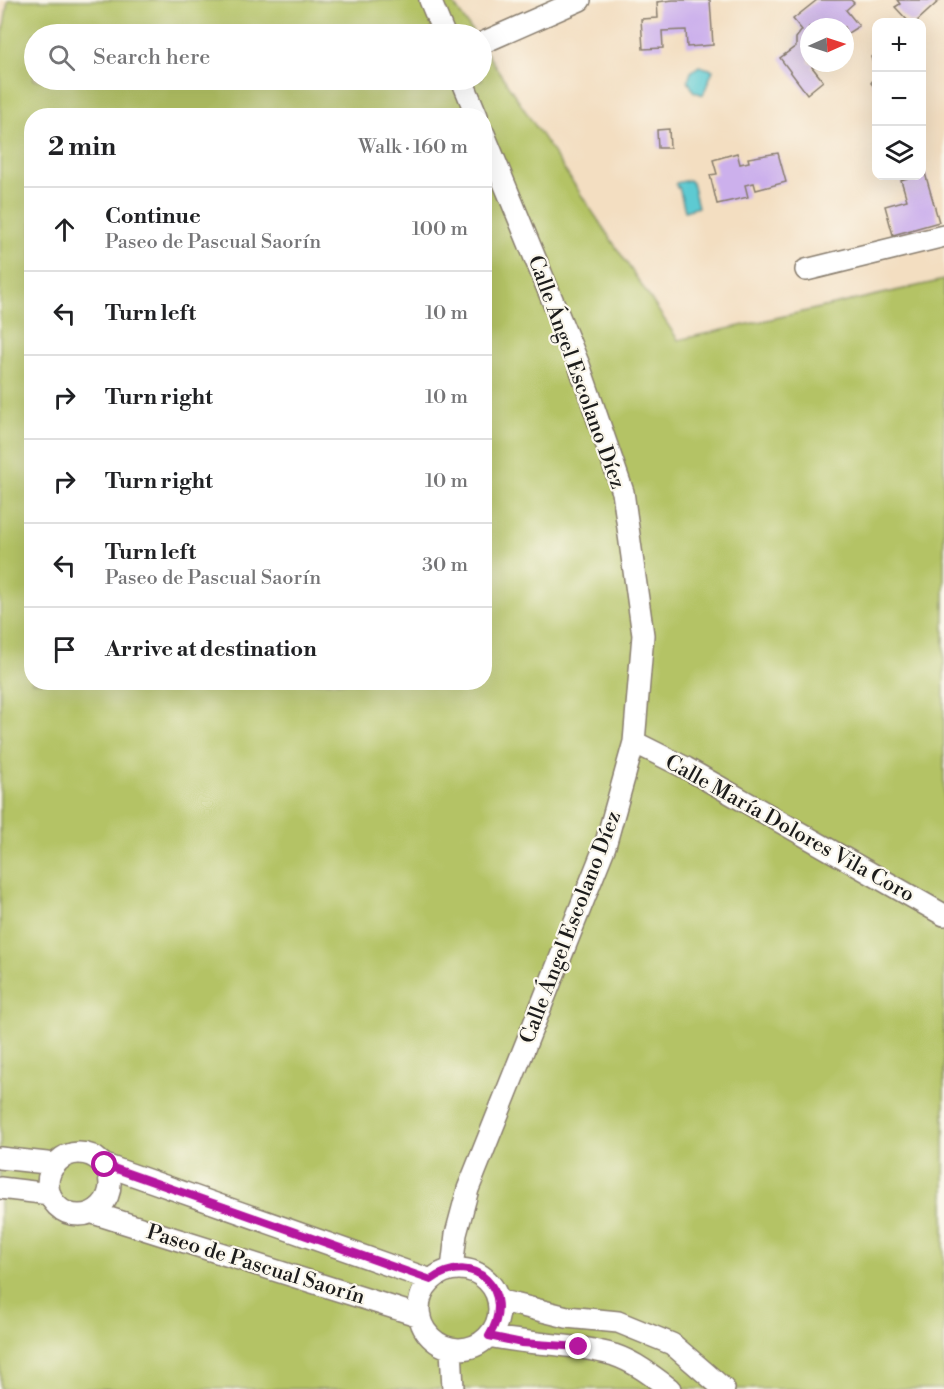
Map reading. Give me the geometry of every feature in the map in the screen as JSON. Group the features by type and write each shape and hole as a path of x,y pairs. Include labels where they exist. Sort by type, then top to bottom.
{"street":[{"path":"430,0 440,24"},
{"path":"492,39 580,0"},
{"path":"466,90 474,108"},
{"name":"Calle Ángel Escolano Díez","path":"452,1269 456,1234 468,1189 605,846 634,742 642,635 623,492 579,365 492,153"},
{"path":"806,270 944,236"},
{"name":"Calle María Dolores Vila Coro","path":"634,742 686,768 944,915"},
{"path":"85,1154 105,1165 110,1191 101,1207 93,1213 73,1215 63,1211 50,1194 48,1184 56,1164 64,1157 85,1154"},
{"path":"0,1158 56,1164"},
{"name":"Paseo de Pascual Saorín","path":"105,1165 431,1280"},
{"path":"0,1188 50,1194"},
{"name":"Paseo de Pascual Saorín","path":"93,1213 420,1316"},
{"path":"452,1269 476,1272 486,1279 498,1300 496,1325 489,1336 471,1347 451,1348 430,1336 420,1316 423,1291 431,1280 452,1269"},
{"path":"498,1300 567,1317 618,1322 672,1344 724,1389"},
{"path":"489,1336 522,1343 579,1347 616,1356 649,1373 670,1389"},
{"path":"451,1348 453,1389"}],"green space":[{"path":"8,0 451,0 467,24 24,24 24,90 492,90 492,61 678,340 944,280 944,1389 0,1389 0,53"}],"water":[{"path":"699,66 713,70 703,95 693,91 688,80 691,72"},
{"path":"689,180 692,183 698,207 685,211 676,183"}],"building":[{"path":"710,0 713,45 687,47 686,30 662,31 663,48 643,49 641,19 658,18 657,2"},
{"path":"817,0 851,0 854,3 846,10 852,18 800,18 800,28 793,19"},
{"path":"897,0 940,0 920,18 905,18 895,7 900,4"},
{"path":"854,20 859,26 854,29"},
{"path":"800,33 800,72 816,72 823,81 807,94 780,58 796,46 796,38"},
{"path":"669,129 670,148 658,148 657,130"},
{"path":"737,153 740,164 749,162 748,158 778,153 786,182 756,190 754,183 745,185 748,197 717,204 710,175 717,174 713,160"},
{"path":"926,176 939,222 893,235 885,206 907,200 901,180 926,180"}],"route":[{"path":"105,1165 431,1280 452,1269 476,1272 494,1288 498,1300 499,1313 496,1325 489,1336 522,1343 579,1347"}]}
